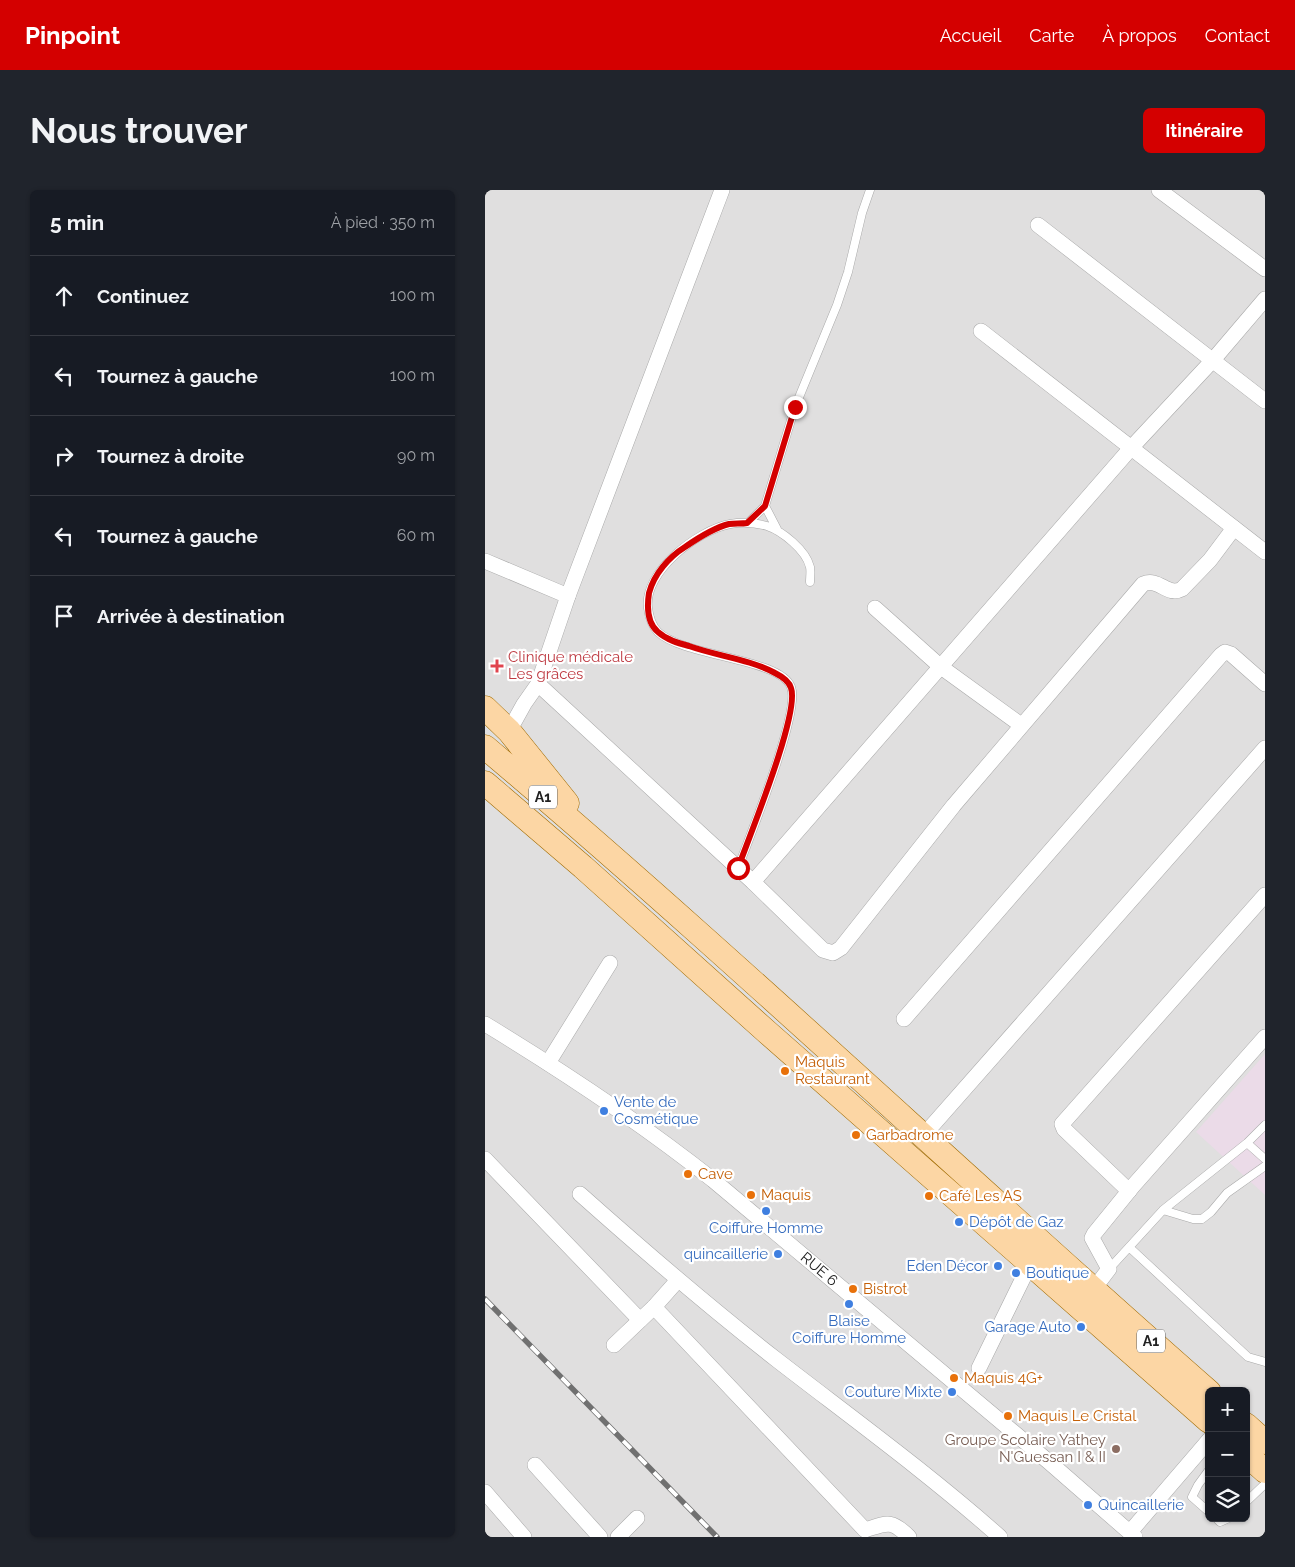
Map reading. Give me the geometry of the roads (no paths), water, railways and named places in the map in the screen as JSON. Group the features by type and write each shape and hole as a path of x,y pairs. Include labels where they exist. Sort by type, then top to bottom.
{"main road":[{"path":"485,708 509,731 602,846"},
{"name":"A1","path":"485,748 602,846 1093,1290 1205,1388"},
{"name":"A1","path":"485,783 583,867 767,1032 1205,1417"},
{"path":"485,792 528,820"},
{"path":"1250,1429 1265,1442"},
{"path":"1250,1458 1265,1471"}],"street":[{"path":"509,731 538,684 568,596 722,190"},
{"path":"1159,190 1265,269"},
{"path":"1038,225 1265,401"},
{"path":"753,882 1131,448 1213,360 1265,299"},
{"path":"981,330 1265,552"},
{"path":"538,684 738,868 823,950 833,953 841,948 954,805 1143,584 1149,581 1155,582 1177,592 1210,560 1234,528"},
{"path":"485,560 568,596"},
{"path":"875,608 941,667 1021,725"},
{"path":"904,1019 1221,655 1225,652 1231,654 1265,684"},
{"path":"923,1136 1265,748"},
{"path":"1129,1191 1064,1129 1062,1124 1265,895"},
{"path":"548,1063 610,963"},
{"name":"RUE 6","path":"485,1024 548,1063 672,1148 713,1180 1049,1462 1132,1535"},
{"path":"1093,1290 1109,1268 1092,1238 1094,1234 1129,1191 1265,1038"},
{"path":"485,1159 640,1320"},
{"path":"580,1194 678,1280 1000,1537"},
{"path":"979,1368 1030,1264"},
{"path":"614,1345 654,1307 678,1280"},
{"path":"654,1307 865,1530 890,1523 898,1526 909,1537"},
{"path":"1132,1535 1205,1445"},
{"path":"535,1465 600,1537"},
{"path":"485,1492 525,1537"},
{"path":"618,1537 637,1518"}],"lane":[{"path":"747,523 765,506 795,407 837,305 848,272 862,212 870,190"},
{"path":"765,506 777,529 800,551 810,566 811,582"},
{"path":"738,868 776,766 793,704 791,687 782,676 765,668 672,641 657,631 650,619 647,603 651,587 660,570 678,551 706,533 728,524 747,523 777,529"},
{"path":"1109,1268 1163,1210 1247,1143 1265,1125"},
{"path":"1247,1143 1265,1159"},
{"path":"1163,1210 1193,1219 1202,1219 1233,1188 1265,1166"},
{"path":"1129,1247 1247,1357 1265,1362"},
{"path":"1205,1475 1192,1497 1205,1508"},
{"path":"1250,1498 1265,1484"}],"railway":[{"path":"485,1299 717,1537"}],"place":[{"name":"Clinique médicale Les grâces","path":"497,666"},
{"name":"Maquis Restaurant","path":"785,1071"},
{"name":"Vente de Cosmétique","path":"604,1111"},
{"name":"Garbadrome","path":"856,1135"},
{"name":"Cave","path":"688,1174"},
{"name":"Maquis","path":"751,1195"},
{"name":"Café Les AS","path":"929,1196"},
{"name":"Coiffure Homme","path":"766,1211"},
{"name":"Dépôt de Gaz","path":"959,1222"},
{"name":"quincaillerie","path":"778,1254"},
{"name":"Eden Décor","path":"998,1266"},
{"name":"Boutique","path":"1016,1273"},
{"name":"Bistrot","path":"853,1289"},
{"name":"Blaise Coiffure Homme","path":"849,1304"},
{"name":"Garage Auto","path":"1081,1327"},
{"name":"Maquis 4G+","path":"954,1378"},
{"name":"Couture Mixte","path":"952,1392"},
{"name":"Maquis Le Cristal","path":"1008,1416"},
{"name":"Groupe Scolaire Yathey N'Guessan I & II","path":"1116,1449"},
{"name":"Quincaillerie","path":"1088,1505"}]}
